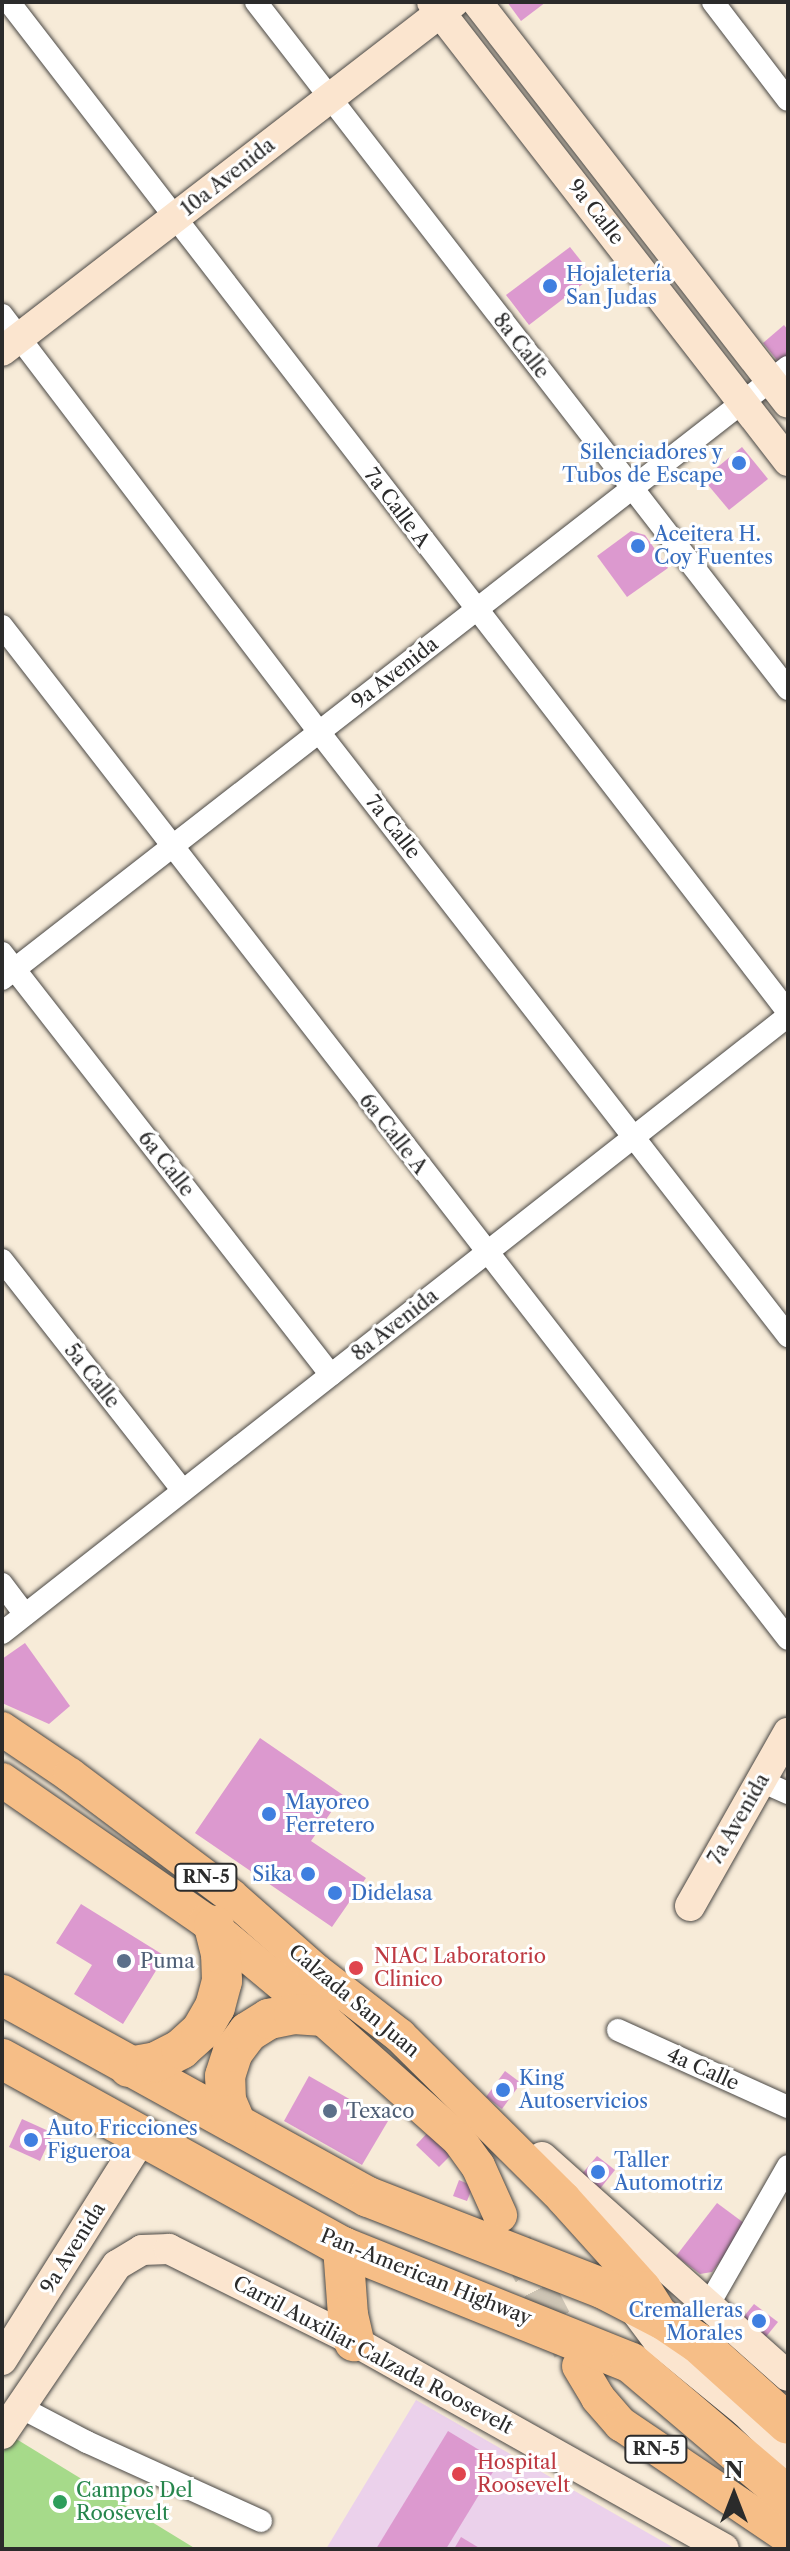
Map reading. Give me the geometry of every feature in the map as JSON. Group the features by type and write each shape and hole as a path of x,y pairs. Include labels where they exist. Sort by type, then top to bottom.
{"highway":[{"path":"129,2067 156,2062 181,2049 201,2031 215,2007 222,1981 221,1954 214,1926"},
{"path":"2,1995 368,2197 602,2288 664,2320 697,2342 788,2424"},
{"path":"236,2124 226,2101 225,2076 233,2052 248,2032 269,2019 294,2014 320,2016"},
{"name":"Pan-American Highway","path":"2,2059 343,2247 631,2363 788,2496"},
{"path":"343,2247 348,2315 354,2341"}],"main road":[{"name":"9a Calle","path":"477,2 782,383"},
{"name":"10a Avenida","path":"8,335 175,217 330,98 442,6"},
{"name":"9a Calle","path":"442,6 788,461"},
{"name":"Calzada San Juan","path":"2,1729 70,1775 231,1896 316,1971 400,2036 563,2198 644,2288 664,2320"},
{"name":"7a Avenida","path":"690,1906 774,1787 788,1733"},
{"name":"Calzada San Juan","path":"2,1780 214,1926 320,2016 459,2140 478,2166 500,2215"},
{"path":"400,2036 788,2376"},
{"name":"9a Avenida","path":"2,2360 143,2136"},
{"name":"Carril Auxiliar Calzada Roosevelt","path":"20,2407 117,2265 142,2250 160,2248 179,2253 354,2341 724,2549"},
{"path":"629,2301 641,2324 658,2341 705,2376 788,2454"},
{"path":"631,2363 656,2358 736,2425 788,2462"},
{"name":"RN-5","path":"579,2366 598,2398 621,2424 788,2537"},
{"path":"2,2434 20,2407"},
{"path":"751,2513 757,2549"}],"street":[{"name":"7a Calle A","path":"9,2 788,1014"},
{"name":"8a Calle","path":"256,2 788,689"},
{"path":"713,2 788,100"},
{"name":"7a Calle","path":"8,335 788,1336"},
{"name":"9a Avenida","path":"6,967 171,847 743,401 782,383"},
{"name":"6a Calle A","path":"2,626 486,1254 788,1639"},
{"name":"6a Calle","path":"6,967 331,1375"},
{"name":"8a Avenida","path":"2,1633 788,1014"},
{"name":"5a Calle","path":"2,1260 183,1491"},
{"path":"2,1584 25,1614"},
{"name":"4a Calle","path":"618,2030 788,2107"},
{"path":"709,2304 788,2166"},
{"path":"20,2407 87,2442 261,2521"}],"shaded area":[{"name":"Hospital Roosevelt","path":"416,2400 676,2549 326,2549"}],"green space":[{"name":"Campos Del Roosevelt","path":"13,2437 196,2549 2,2549 2,2454"}],"building":[{"path":"507,2 546,2 521,21"},
{"name":"Hojaletería San Judas","path":"570,247 593,276 529,325 506,295"},
{"path":"784,325 788,330 788,359 781,365 763,343"},
{"name":"Silenciadores y Tubos de Escape","path":"742,447 768,479 729,510 703,479"},
{"path":"631,531 645,535 668,568 627,597 597,556"},
{"path":"25,1643 70,1706 49,1724 2,1703 2,1659"},
{"name":"Mayoreo Ferretero","path":"260,1738 343,1795 311,1841 366,1878 332,1927 195,1833"},
{"name":"Puma","path":"81,1904 165,1956 123,2024 74,1994 92,1965 56,1943"},
{"name":"King Autoservicios","path":"505,2071 521,2083 502,2109 486,2097"},
{"name":"Texaco","path":"309,2076 388,2121 362,2165 284,2121"},
{"name":"Auto Fricciones Figueroa","path":"22,2119 53,2133 40,2161 9,2147"},
{"path":"433,2127 457,2149 439,2167 416,2145"},
{"name":"Taller Automotriz","path":"597,2156 615,2170 599,2190 581,2175"},
{"path":"459,2180 473,2186 467,2201 453,2196"},
{"path":"717,2203 748,2226 712,2272 700,2274 676,2256"},
{"name":"Cremalleras Morales","path":"754,2304 778,2322 765,2338 741,2320"},
{"path":"448,2431 499,2462 446,2549 376,2549"},
{"path":"461,2537 481,2549 454,2549"}],"tunnel":[{"path":"515,2244 570,2350"}],"place":[{"name":"Hojaletería San Judas","path":"550,286"},
{"name":"Silenciadores y Tubos de Escape","path":"739,463"},
{"name":"Aceitera H. Coy Fuentes","path":"638,546"},
{"name":"Mayoreo Ferretero","path":"269,1814"},
{"name":"Sika","path":"308,1874"},
{"name":"Didelasa","path":"335,1893"},
{"name":"Puma","path":"124,1961"},
{"name":"NIAC Laboratorio Clinico","path":"356,1968"},
{"name":"King Autoservicios","path":"503,2090"},
{"name":"Texaco","path":"330,2111"},
{"name":"Auto Fricciones Figueroa","path":"31,2140"},
{"name":"Taller Automotriz","path":"598,2172"},
{"name":"Cremalleras Morales","path":"759,2321"},
{"name":"Hospital Roosevelt","path":"459,2474"},
{"name":"Campos Del Roosevelt","path":"60,2502"}]}
